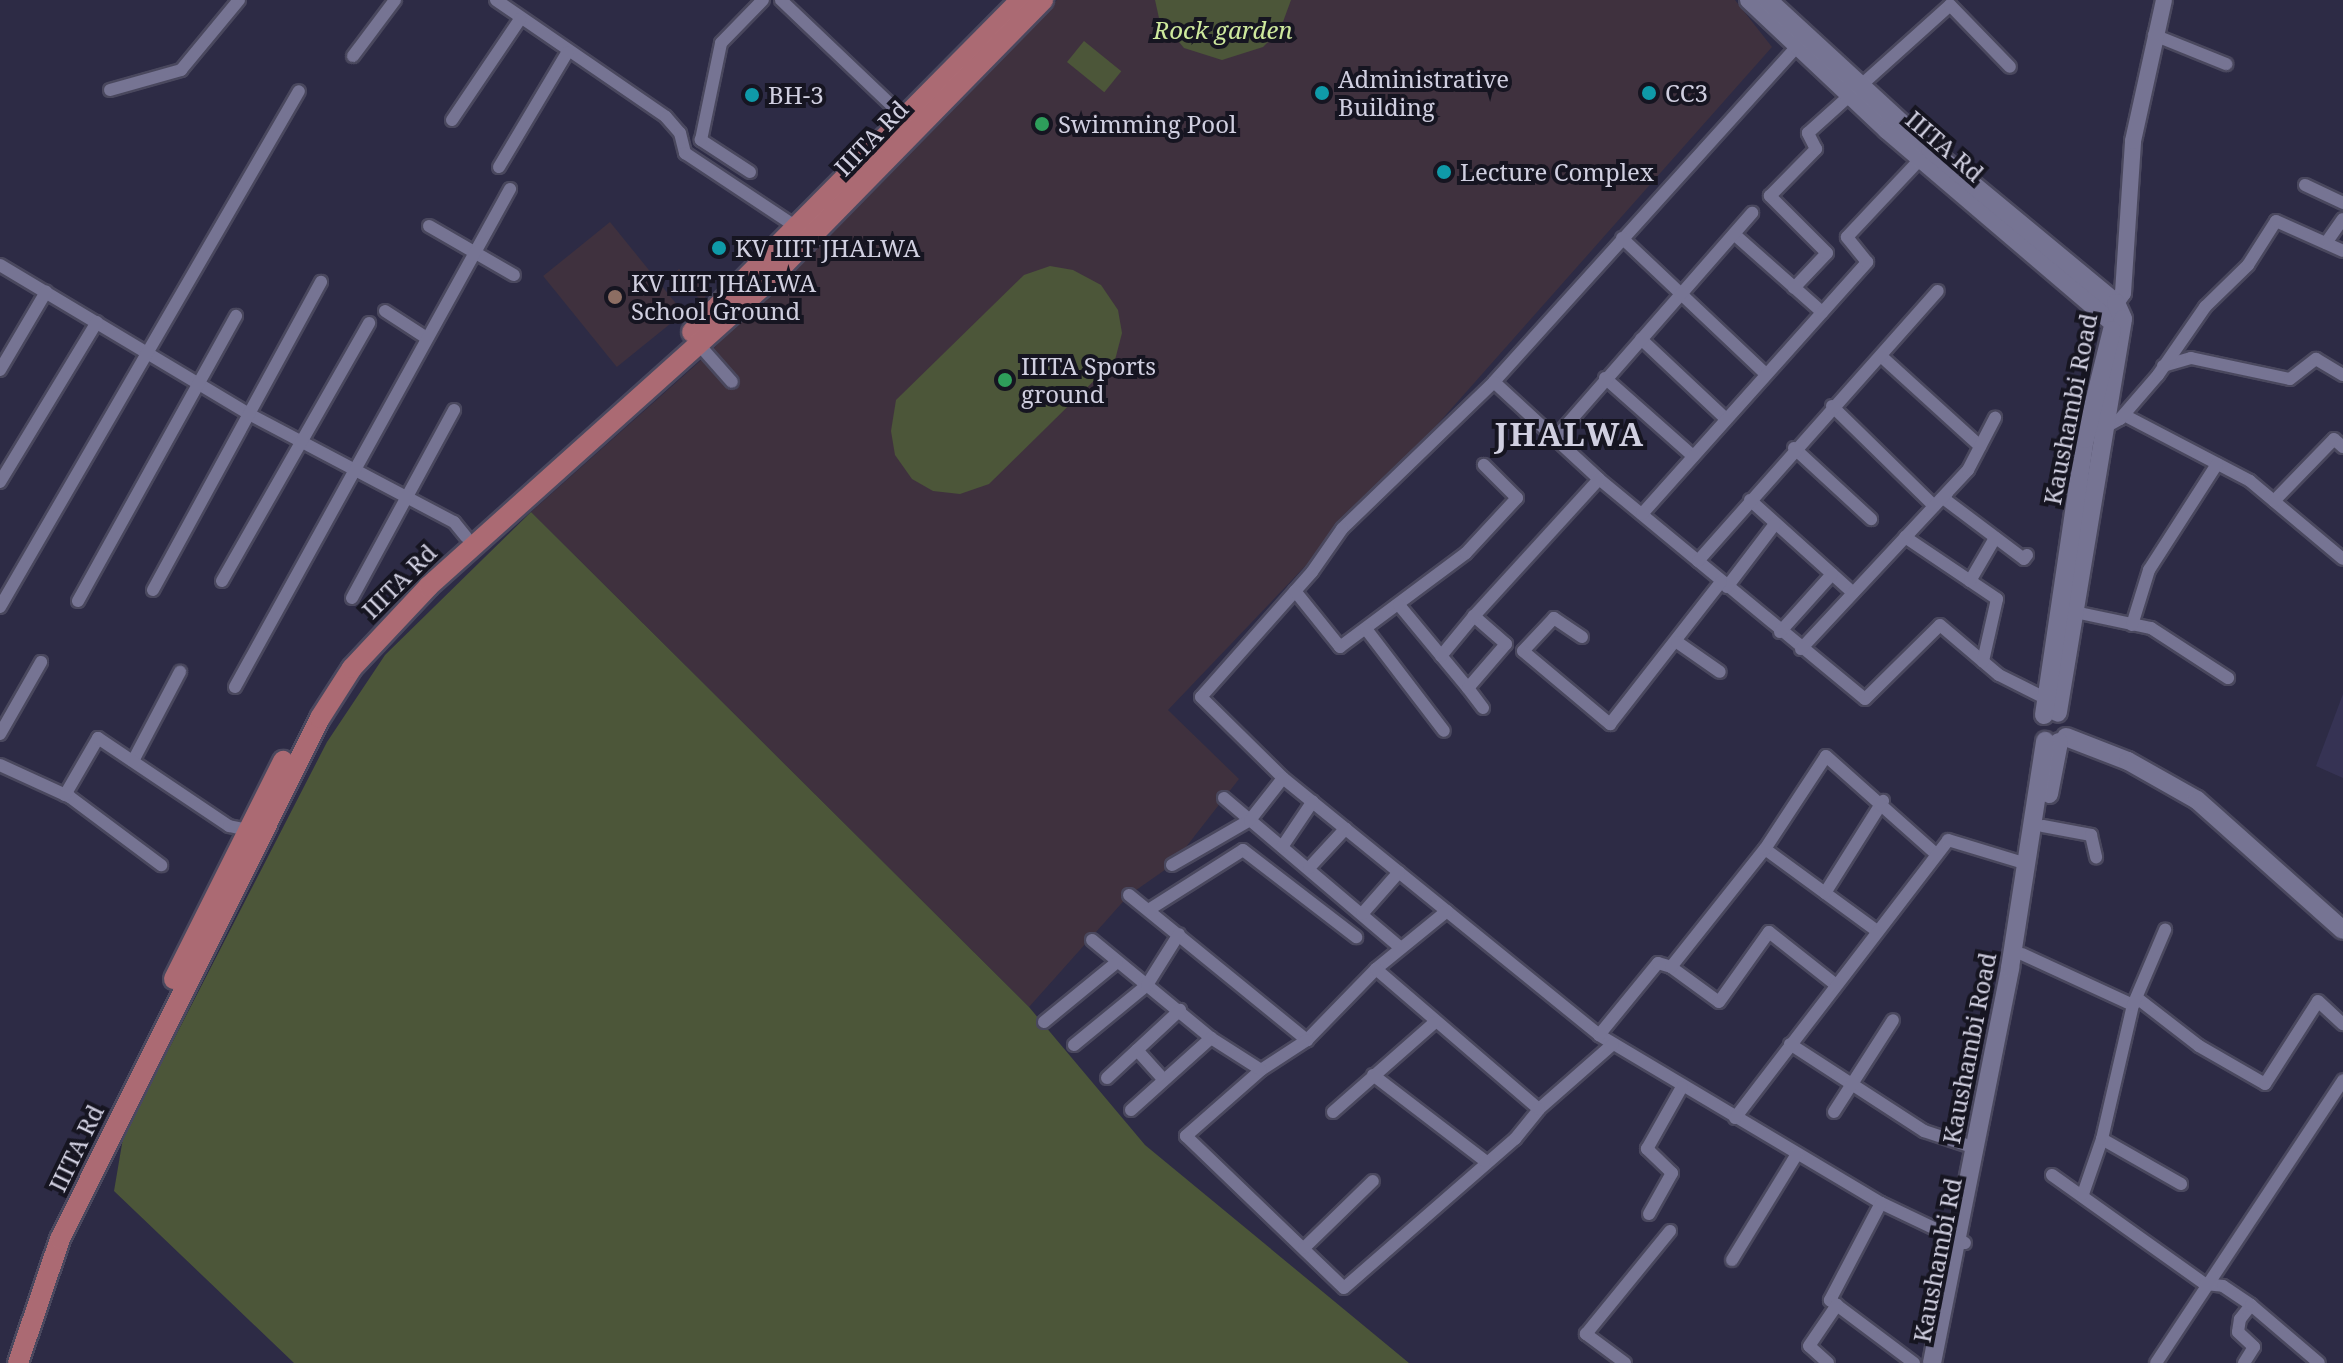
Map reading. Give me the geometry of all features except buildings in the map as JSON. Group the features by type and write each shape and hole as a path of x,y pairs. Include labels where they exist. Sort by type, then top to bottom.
{"main road":[{"name":"IIITA Rd","path":"1749,0 1801,42 2114,324"},
{"name":"IIITA Rd","path":"1769,1 1801,42"},
{"name":"IIITA Rd","path":"18,1363 64,1216 248,830 327,682 425,582 694,339 1033,2"},
{"name":"IIITA Rd","path":"1925,154 2116,303"},
{"name":"Kaushambi Road","path":"2067,610 2085,439 2114,324 2116,303"},
{"name":"Kaushambi Rd","path":"1942,1363 1961,1241 2022,954 2043,826 2067,610 2105,428 2123,319 2116,303"},
{"name":"IIITA Rd","path":"7,1363 38,1260 64,1216 320,718 352,668 466,537 694,339"},
{"name":"Kaushambi Road","path":"1932,1363 1961,1241 1975,1148 2055,724"},
{"path":"2055,724 2108,743 2128,761 2197,800 2343,930"}],"street":[{"path":"110,90 181,70 239,0"},
{"path":"353,56 395,0"},
{"path":"496,0 567,53 666,117 680,133 685,153 804,233"},
{"path":"750,172 701,140 721,43 763,0"},
{"path":"781,0 911,125"},
{"path":"2116,303 2123,293 2133,141 2164,0"},
{"path":"1794,288 1827,253 1770,196 1816,149 1808,133 1951,3 2010,67"},
{"path":"452,120 520,19"},
{"path":"2154,35 2226,64"},
{"path":"1801,42 1494,382 1342,529 1295,591 1201,697 1283,778 1599,1035 1881,1203 1961,1241"},
{"path":"499,167 567,53"},
{"path":"0,607 299,91"},
{"path":"1642,514 1867,262 1847,237 1925,154"},
{"path":"2305,185 2343,203"},
{"path":"235,687 352,469 510,189"},
{"path":"1556,437 1752,213"},
{"path":"2326,243 2343,219"},
{"path":"2085,439 2124,415 2205,307 2248,265 2276,221 2343,251"},
{"path":"429,226 514,275"},
{"path":"1734,234 1822,312"},
{"path":"1622,238 1766,374"},
{"path":"0,265 249,414 454,522 466,537"},
{"path":"153,590 321,282"},
{"path":"1698,561 1794,448 1938,291"},
{"path":"0,370 46,292"},
{"path":"385,311 425,337"},
{"path":"78,601 236,316"},
{"path":"0,482 97,322"},
{"path":"222,581 369,323"},
{"path":"694,339 732,382"},
{"path":"1641,339 1726,419"},
{"path":"1881,356 1980,446"},
{"path":"2163,366 2191,358 2290,379 2316,359 2343,375"},
{"path":"1605,378 1693,456"},
{"path":"1494,382 1599,479 1780,632 1865,699 1940,625 2055,724"},
{"path":"1832,406 1934,506"},
{"path":"352,598 454,410"},
{"path":"2124,415 2217,464 2274,501 2343,559"},
{"path":"1995,418 1980,446 1943,498 2024,559 2027,555"},
{"path":"2274,501 2334,439 2343,447"},
{"path":"1794,448 1871,519"},
{"path":"2132,625 2149,570 2165,539 2217,464"},
{"path":"1295,591 1340,647 1466,553 1517,498 1484,465"},
{"path":"1441,656 1599,479"},
{"path":"1801,649 1947,493"},
{"path":"1750,500 1852,592"},
{"path":"1582,637 1554,618 1523,651 1610,724 1775,524"},
{"path":"1905,537 1997,599 1983,661"},
{"path":"1970,581 1995,538"},
{"path":"1780,632 1832,574"},
{"path":"1399,605 1483,708"},
{"path":"2067,610 2151,628 2228,678"},
{"path":"1468,688 1506,644 1474,616"},
{"path":"1366,629 1444,731"},
{"path":"1677,642 1720,672"},
{"path":"0,734 41,662"},
{"path":"133,761 180,672"},
{"path":"65,795 98,738 229,826 248,830"},
{"path":"1671,967 1765,849 1826,756 1883,801 1935,853"},
{"path":"0,765 65,795 161,865"},
{"path":"1172,865 1250,820 1283,778"},
{"path":"1224,798 1401,948"},
{"path":"1282,847 1313,801"},
{"path":"1825,893 1883,801"},
{"path":"2043,826 2091,835 2096,857"},
{"path":"1309,868 1346,828"},
{"path":"1150,909 1243,850 1260,829"},
{"path":"1735,1118 1935,853 1948,840 2027,864"},
{"path":"1765,849 1877,931"},
{"path":"1243,850 1356,937"},
{"path":"1362,914 1399,872"},
{"path":"1129,895 1150,909 1307,1040"},
{"path":"1447,911 1376,969 1307,1040 1261,1070 1186,1136 1344,1288 1485,1161 1515,1139 1539,1109 1613,1044"},
{"path":"2083,1194 2102,1139 2133,1005 2165,930"},
{"path":"1599,1035 1658,963 1671,967 1719,1002 1769,932 1836,985"},
{"path":"1074,1045 1147,985 1179,934"},
{"path":"1092,940 1211,1038 1261,1070"},
{"path":"2022,954 2133,1005"},
{"path":"1044,1022 1117,962"},
{"path":"1376,969 1434,1023 1539,1109"},
{"path":"2133,1005 2137,998 2199,1046 2265,1084 2318,1001 2343,1024"},
{"path":"1107,1078 1180,1010"},
{"path":"1834,1112 1893,1020"},
{"path":"1333,1112 1434,1023"},
{"path":"1131,1110 1211,1038"},
{"path":"1790,1044 1924,1131 1975,1148"},
{"path":"1137,1050 1164,1080"},
{"path":"1373,1075 1485,1161"},
{"path":"2156,1363 2205,1284 2215,1270 2220,1273 2343,1080"},
{"path":"1649,1214 1672,1173 1647,1149 1682,1087"},
{"path":"2102,1139 2181,1184"},
{"path":"1732,1260 1797,1154"},
{"path":"2052,1175 2083,1194 2205,1284 2223,1286 2251,1305 2319,1363"},
{"path":"1304,1248 1373,1181"},
{"path":"1881,1203 1830,1300 1914,1363"},
{"path":"1625,1363 1586,1334 1670,1231"},
{"path":"2192,1273 2195,1303"},
{"path":"1828,1363 1809,1346 1837,1305"},
{"path":"2244,1363 2254,1347 2238,1332 2240,1319 2251,1305"}],"shaded area":[{"path":"1057,0 1735,0 1772,47 1397,470 1168,710 1239,779 1172,865 1129,895 1029,1007 531,512 708,354"},
{"name":"KV IIIT JHALWA School Ground","path":"610,222 684,313 617,367 543,276"},
{"path":"679,269 709,291 703,301 670,276"},
{"path":"2343,694 2343,778 2316,766"}],"green space":[{"name":"Rock garden","path":"1155,0 1291,0 1280,30 1263,47 1222,60 1184,48 1159,18"},
{"path":"1084,41 1121,71 1104,92 1067,62"},
{"name":"IIITA Sports ground","path":"1050,266 1073,270 1101,285 1118,310 1122,333 1115,360 989,484 960,494 933,491 912,479 895,455 891,431 896,400 1024,275"},
{"path":"531,512 1029,1007 1145,1145 1409,1363 294,1363 114,1191 123,1138 327,742 385,655"}],"place":[{"name":"Administrative Building","path":"1322,93"},
{"name":"CC3","path":"1649,93"},
{"name":"BH-3","path":"752,95"},
{"name":"Swimming Pool","path":"1042,124"},
{"name":"Lecture Complex","path":"1444,172"},
{"name":"KV IIIT JHALWA","path":"719,248"},
{"name":"KV IIIT JHALWA School Ground","path":"615,297"},
{"name":"IIITA Sports ground","path":"1005,380"}],"district":[{"name":"JHALWA","path":"1570,434"}]}
